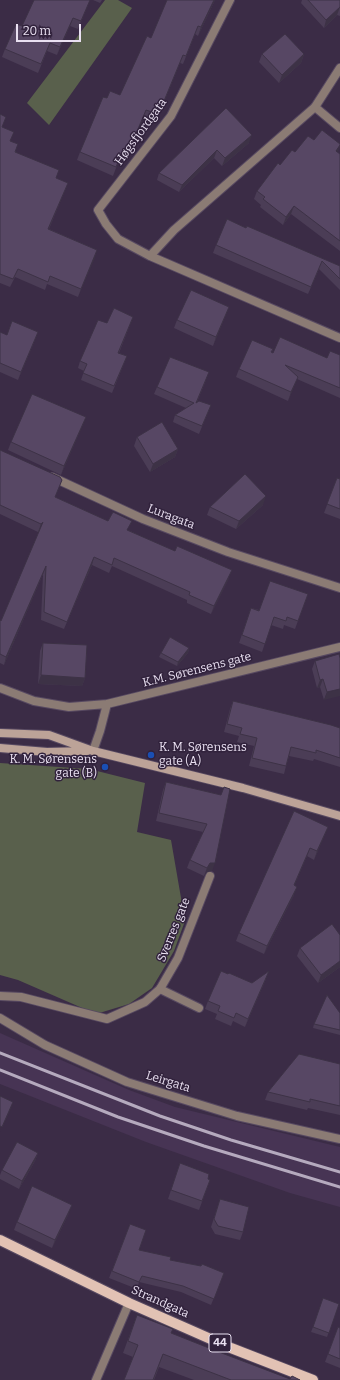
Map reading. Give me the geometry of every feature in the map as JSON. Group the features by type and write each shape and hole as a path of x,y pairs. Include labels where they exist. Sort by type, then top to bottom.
{"main road":[{"name":"Strandgata","path":"0,1240 129,1303 231,1348 313,1380"}],"street":[{"name":"Høgsfjordgata","path":"230,0 171,116 98,210 106,224 118,239 150,256 340,338"},
{"path":"150,256 174,230 315,107 340,68"},
{"path":"315,107 340,128"},
{"name":"Luragata","path":"43,472 150,522 228,552 340,588"},
{"name":"K.M. Sørensens gate","path":"0,688 34,701 69,707 107,704 340,647"},
{"path":"93,751 107,704"},
{"path":"0,733 49,735 93,751 243,788 340,816"},
{"path":"0,748 47,752 93,751"},
{"name":"Sverres gate","path":"0,996 21,997 108,1019 145,1002 160,989 178,958 210,876"},
{"path":"160,989 199,1008"},
{"name":"Leirgata","path":"0,1018 45,1045 127,1082 237,1116 340,1139"},
{"path":"96,1380 129,1303"}],"shaded area":[{"path":"0,1033 129,1090 175,1107 340,1147 340,1207 290,1193 146,1142 0,1084"}],"green space":[{"path":"105,0 118,0 132,8 49,125 27,103"},
{"path":"0,763 89,769 145,783 137,832 171,840 185,921 174,951 152,988 129,1004 96,1014 18,980 0,975"}],"building":[{"path":"34,0 90,0 81,21 73,18 60,47 50,43 41,64 5,49 16,24 22,26"},
{"path":"167,0 214,0 201,27 198,26 186,56 183,55 164,101 160,100 155,113 146,110 127,155 122,152 116,167 80,152 103,97 107,98 110,91 120,95 147,36 151,38"},
{"path":"308,0 340,0 340,7 326,20"},
{"path":"285,34 304,54 282,75 262,54"},
{"path":"226,108 252,135 225,158 217,150 182,185 159,173"},
{"path":"0,114 6,117 2,127 14,132 10,141 18,144 15,152 59,170 56,178 68,183 48,229 97,250 81,289 50,276 48,282 18,269 13,279 0,274"},
{"path":"322,130 340,144 336,151 340,154 340,241 294,206 286,217 263,199 265,197 257,191 278,163 280,165 292,150 295,152 308,136 314,140"},
{"path":"227,219 246,228 247,226 340,266 340,279 322,261 311,287 216,245"},
{"path":"191,290 229,307 216,337 177,320"},
{"path":"114,308 133,317 118,353 127,356 114,386 83,373 87,364 80,361 98,320 107,323"},
{"path":"12,321 38,332 21,372 0,363 0,332 7,335"},
{"path":"280,337 327,358 330,351 340,355 340,388 285,365 298,377 291,392 239,369 252,340 273,349 271,352 273,353"},
{"path":"170,357 209,372 196,403 199,401 211,405 202,426 175,415 194,403 157,387"},
{"path":"32,394 86,417 64,466 11,442"},
{"path":"162,422 178,449 153,464 137,437"},
{"path":"0,450 60,477 62,480 55,497 108,521 113,512 132,521 127,530 175,551 177,546 232,570 214,606 189,595 190,592 114,558 112,565 94,557 67,622 44,612 46,566 6,657 0,654 0,620 1,621 43,522 41,524 0,505"},
{"path":"245,474 266,496 239,521 210,507"},
{"path":"337,478 340,479 340,509 327,504"},
{"path":"270,581 308,594 298,621 287,617 286,621 274,617 265,644 242,635 251,608 259,611"},
{"path":"170,637 189,648 178,662 161,653"},
{"path":"43,643 87,645 85,678 41,675"},
{"path":"339,654 340,689 327,692 323,679 320,680 315,661"},
{"path":"233,701 340,728 340,758 316,750 316,753 291,747 286,766 252,758 257,738 240,734 242,728 227,724"},
{"path":"166,782 221,795 224,787 230,789 215,863 210,863 207,868 190,860 207,824 159,813"},
{"path":"294,811 328,827 317,851 310,848 294,885 297,887 267,946 239,933"},
{"path":"332,924 340,935 340,961 321,975 300,948"},
{"path":"221,971 252,983 269,971 248,1019 236,1013 234,1018 218,1011 220,1006 208,1001"},
{"path":"327,995 340,1013 340,1030 314,1024"},
{"path":"299,1054 340,1064 340,1106 310,1099 310,1102 268,1092"},
{"path":"0,1096 13,1102 2,1127 0,1126"},
{"path":"17,1142 38,1153 22,1181 2,1170"},
{"path":"180,1163 209,1174 208,1179 210,1180 202,1201 171,1190"},
{"path":"32,1186 72,1205 55,1240 17,1222"},
{"path":"220,1199 249,1207 243,1232 218,1226 214,1219"},
{"path":"130,1224 146,1230 139,1250 171,1257 170,1260 201,1266 202,1264 224,1273 214,1299 183,1286 142,1276 139,1282 112,1271"},
{"path":"323,1298 339,1304 329,1333 313,1327"},
{"path":"137,1315 173,1329 171,1333 290,1379 292,1376 300,1380 231,1380 163,1354 153,1380 124,1380 138,1345 128,1341"},
{"path":"338,1327 340,1328 340,1359 328,1354"}],"railway":[{"path":"0,1053 160,1116 231,1140 340,1172"},
{"path":"0,1070 118,1117 204,1146 340,1187"}],"place":[{"name":"K. M. Sørensens gate (A)","path":"151,755"},
{"name":"K. M. Sørensens gate (B)","path":"105,767"}]}
